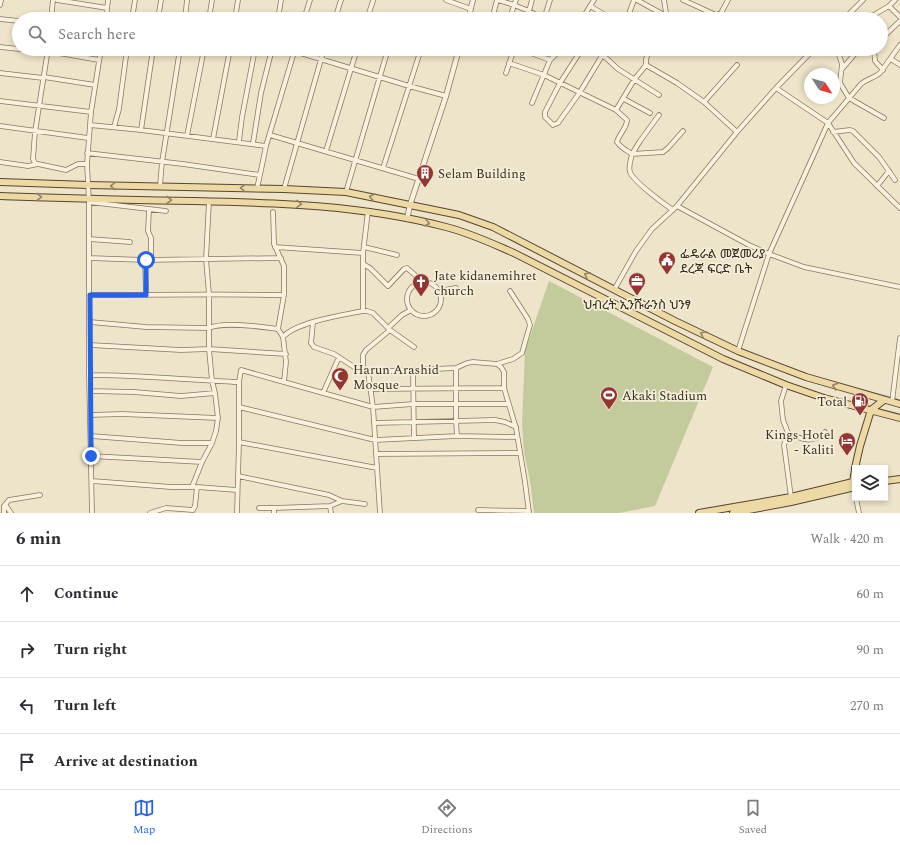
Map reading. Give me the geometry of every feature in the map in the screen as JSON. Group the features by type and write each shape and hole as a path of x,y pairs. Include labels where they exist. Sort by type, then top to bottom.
{"main road":[{"path":"0,182 88,186 257,188 346,192 459,215 493,227 614,290 738,351 806,377 900,404"},
{"path":"0,196 89,200 209,201 327,206 368,211 446,227 480,238 514,253 723,360 824,398 900,418"},
{"path":"856,465 871,410 884,400"},
{"path":"888,481 900,479"},
{"path":"699,513 852,487"},
{"path":"733,513 791,502 852,487"}],"street":[{"path":"0,5 1,0"},
{"path":"52,12 54,0"},
{"path":"57,0 107,8"},
{"path":"107,12 108,0"},
{"path":"133,12 135,0"},
{"path":"159,12 161,0"},
{"path":"186,12 187,0"},
{"path":"210,12 212,0"},
{"path":"236,12 238,0"},
{"path":"279,12 281,0"},
{"path":"306,12 310,0"},
{"path":"337,12 341,0"},
{"path":"470,12 473,0"},
{"path":"494,12 498,0 529,11 532,0"},
{"path":"512,12 516,0"},
{"path":"546,12 550,0"},
{"path":"586,12 594,0"},
{"path":"630,12 635,0 656,12"},
{"path":"664,0 665,12"},
{"path":"683,0 709,12"},
{"path":"722,12 728,0"},
{"path":"851,12 863,0"},
{"path":"879,12 889,6 895,0"},
{"path":"369,12 373,1"},
{"path":"449,1 471,9"},
{"path":"590,6 597,12"},
{"path":"889,6 900,17"},
{"path":"0,19 12,21"},
{"path":"888,32 900,21"},
{"path":"738,351 770,254 828,123 864,82 876,77 883,70 900,45"},
{"path":"0,47 12,48"},
{"path":"38,164 35,163 33,159 35,132 47,56"},
{"path":"79,56 99,60"},
{"path":"92,513 89,375 89,200 87,153 91,112 100,56"},
{"path":"114,127 126,56"},
{"path":"141,130 152,56"},
{"path":"160,186 162,162 179,56"},
{"path":"187,136 203,56"},
{"path":"213,139 229,56"},
{"path":"239,141 254,56"},
{"path":"253,144 261,93 270,56"},
{"path":"257,188 266,146 292,56"},
{"path":"312,56 446,96"},
{"path":"284,189 322,56"},
{"path":"326,151 355,56"},
{"path":"346,192 386,56"},
{"path":"383,168 419,56"},
{"path":"407,218 446,96 457,56"},
{"path":"506,73 512,56"},
{"path":"543,56 550,60"},
{"path":"532,103 550,60 554,56"},
{"path":"577,56 560,83 544,115 554,125 558,123 580,92 601,56"},
{"path":"603,56 618,69 659,96"},
{"path":"616,110 624,99 634,80 646,65 647,56"},
{"path":"614,290 643,240 652,229 677,206 737,132 807,56"},
{"path":"840,56 842,69 840,83 849,98 884,118"},
{"path":"842,69 853,56"},
{"path":"874,56 875,62 883,70"},
{"path":"891,59 900,65"},
{"path":"509,63 544,75 616,110 627,120 627,124 617,142 623,149 632,154 663,152 683,131"},
{"path":"646,65 677,83 704,102 737,132"},
{"path":"704,102 737,65"},
{"path":"0,73 95,85"},
{"path":"776,88 828,123 854,163 900,208"},
{"path":"624,99 650,113"},
{"path":"0,101 91,112"},
{"path":"659,115 632,154 630,165 631,175 672,210"},
{"path":"0,126 35,132 88,138"},
{"path":"90,126 114,127 239,141 266,146"},
{"path":"833,132 853,131 870,147 895,180"},
{"path":"270,135 419,179"},
{"path":"87,153 260,175"},
{"path":"0,162 28,166 38,164 66,170 78,164 87,164"},
{"path":"877,186 889,172"},
{"path":"89,200 149,210 166,211"},
{"path":"150,513 166,508 193,510 195,506 195,487 202,462 212,443 216,430 218,418 209,349 209,294 206,260 209,201"},
{"path":"677,206 770,254 811,270 900,287"},
{"path":"149,210 148,231 151,238 151,260"},
{"path":"363,311 363,253 368,211"},
{"path":"274,212 275,247 284,266 284,295 278,329 283,337 286,354 284,382"},
{"path":"89,239 130,242"},
{"path":"275,247 363,253"},
{"path":"364,247 397,255"},
{"path":"89,258 146,260 281,258"},
{"path":"146,260 146,295"},
{"path":"363,264 370,268 388,286 404,268 407,268 423,282"},
{"path":"423,282 435,286 439,291 441,297 440,303 438,309 433,313 428,316 421,316 411,310 407,298 408,292 412,287 423,282"},
{"path":"439,291 456,288"},
{"path":"368,372 456,368 473,362 497,364 513,360 522,353 530,325 528,319 510,291"},
{"path":"90,295 284,295"},
{"path":"283,337 301,325 367,310 373,313 390,329 414,347"},
{"path":"380,513 373,407 368,372 364,367 362,359 364,352 402,316 411,310"},
{"path":"90,322 146,327 209,328 213,326 226,326 278,329"},
{"path":"313,323 312,345 314,347 339,357 350,365 364,367"},
{"path":"892,402 900,338"},
{"path":"90,345 181,350 209,349 286,354"},
{"path":"323,393 339,357"},
{"path":"478,510 529,512 526,482 516,428 504,388 504,372 497,364"},
{"path":"456,368 457,436"},
{"path":"237,513 239,382 241,370 373,407 456,403 508,404"},
{"path":"413,370 414,438"},
{"path":"89,375 126,375 239,382"},
{"path":"786,384 781,401 783,420 788,433 806,440 813,440 820,437 825,432"},
{"path":"370,389 456,387 504,388"},
{"path":"90,391 134,392 181,396 215,393"},
{"path":"239,407 375,440 457,436 517,437"},
{"path":"90,414 218,418"},
{"path":"374,423 495,420 505,422 516,428"},
{"path":"788,433 784,440 784,445 791,497"},
{"path":"90,436 182,443 212,443"},
{"path":"239,442 377,468"},
{"path":"377,454 520,453"},
{"path":"91,456 202,462"},
{"path":"238,476 329,495 342,501 365,504"},
{"path":"92,481 237,490"},
{"path":"4,513 4,506 12,498 40,495"},
{"path":"259,508 330,506 342,501"},
{"path":"857,501 859,513"},
{"path":"4,506 6,506 11,513"},
{"path":"330,506 331,513"},
{"path":"274,508 274,513"}],"green space":[{"name":"Akaki Stadium","path":"549,281 713,367 655,506 619,513 534,513 530,480 524,452 522,424 525,351"}],"place":[{"name":"Selam Building","path":"425,188"},
{"name":"ፌዴራል መጀመሪያ ደረጃ ፍርድ ቤት","path":"667,275"},
{"name":"ህብረት ኢንሹራንስ ህንፃ","path":"637,296"},
{"name":"Jate kidanemihret church","path":"421,297"},
{"name":"Harun Arashid Mosque","path":"340,391"},
{"name":"Akaki Stadium","path":"609,410"},
{"name":"Total","path":"860,416"},
{"name":"Kings Hotel - Kaliti","path":"847,456"}],"route":[{"path":"91,456 89,375 90,295 146,295 146,260"}]}
